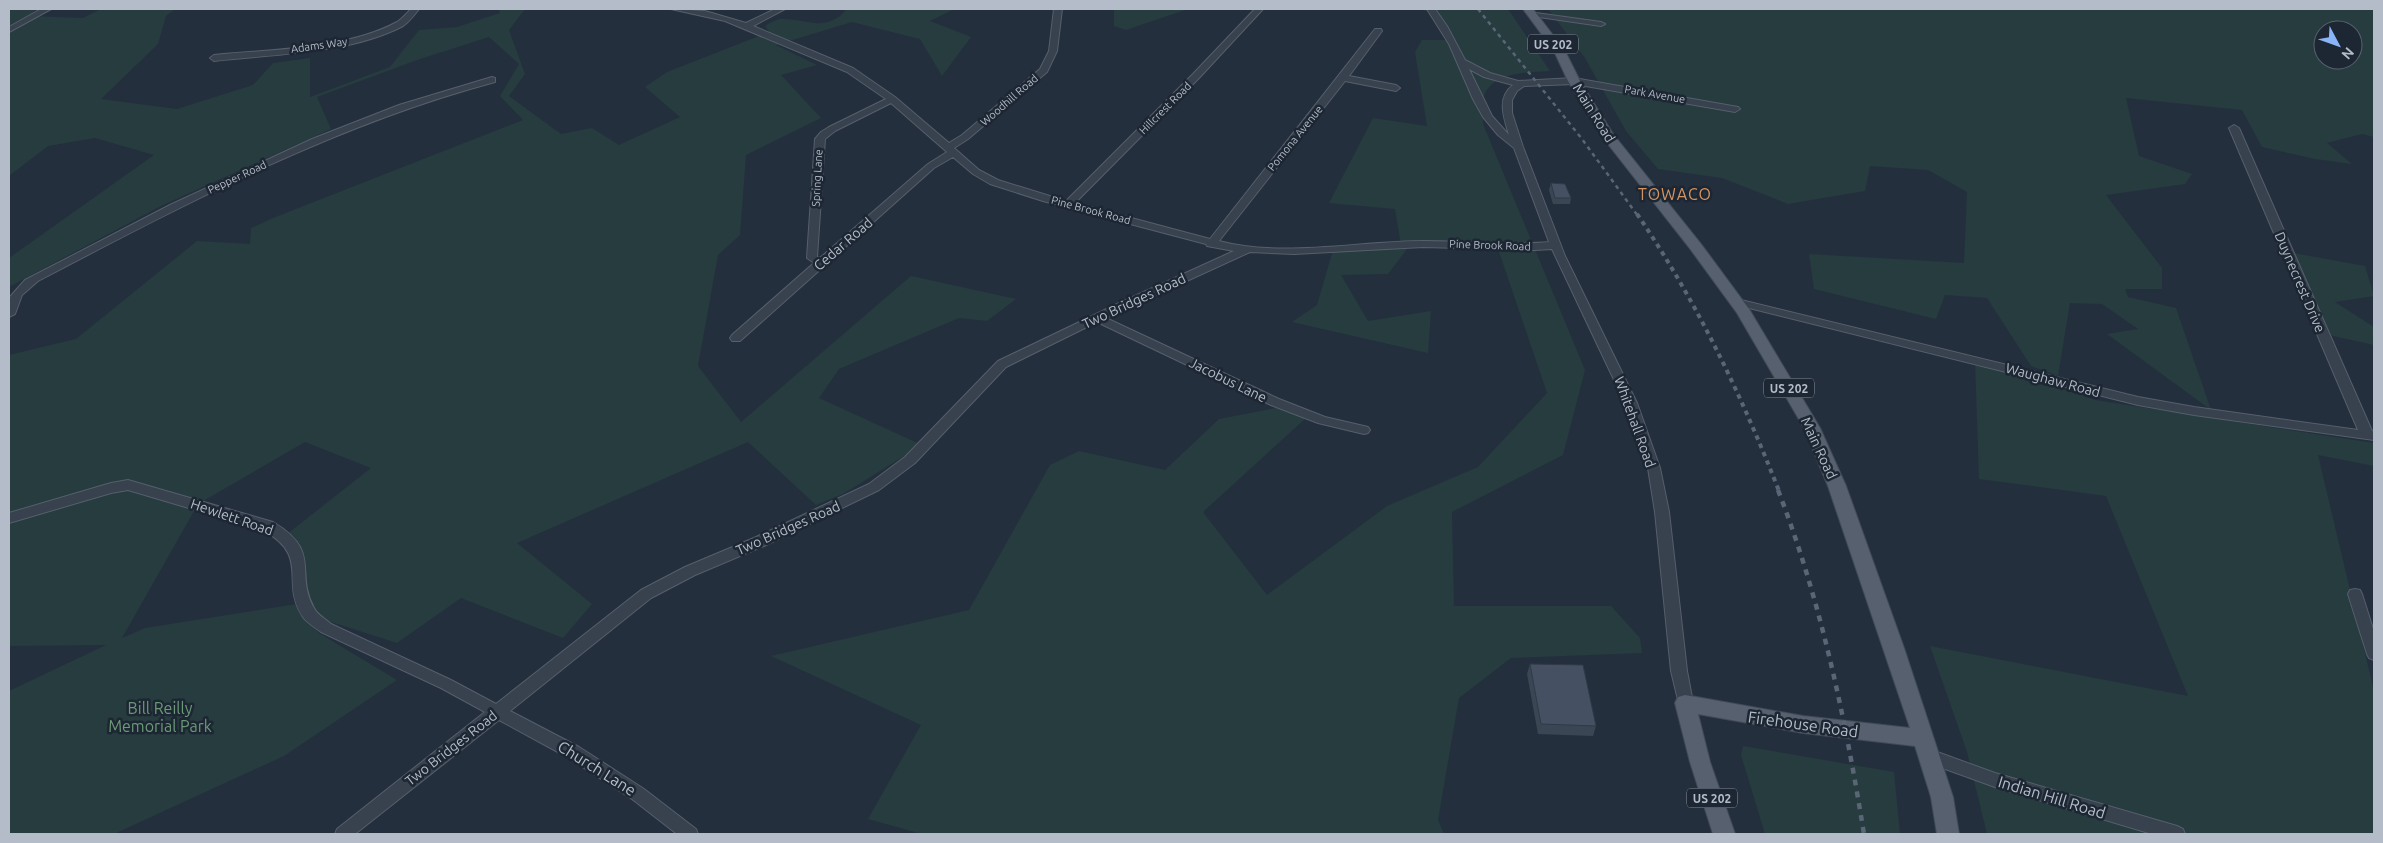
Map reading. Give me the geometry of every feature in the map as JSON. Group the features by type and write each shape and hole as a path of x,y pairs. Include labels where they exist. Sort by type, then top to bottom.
{"main road":[{"name":"Main Road","path":"1530,11 1559,52 1574,81 1608,136 1696,246 1736,302 1775,362 1821,447 1850,523 1926,747 1942,797 1948,834"},
{"name":"Firehouse Road","path":"1684,703 1741,715 1863,733 1926,747"},
{"name":"Whitehall Road","path":"1684,703 1700,762 1724,834"}],"street":[{"path":"9,30 47,9"},
{"name":"Adams Way","path":"214,58 322,47 361,38 402,23 415,9"},
{"name":"Pine Brook Road","path":"675,9 717,16 746,26 842,66 861,76 892,99 976,172 994,182 1211,244 1246,250 1294,251 1423,244 1535,247 1556,244"},
{"path":"746,26 781,9"},
{"name":"Woodhill Road","path":"950,150 1044,70 1052,51 1058,9"},
{"name":"Hillcrest Road","path":"1070,204 1259,9"},
{"path":"1432,9 1447,29 1484,111 1503,138 1518,147"},
{"path":"1530,11 1601,24"},
{"name":"Pomona Avenue","path":"1211,244 1343,78 1378,30"},
{"path":"1460,61 1487,75 1518,84 1574,81"},
{"path":"1343,78 1396,88"},
{"name":"Pepper Road","path":"9,314 13,297 27,283 170,208 335,132 424,99 492,80"},
{"name":"Park Avenue","path":"1574,81 1735,109"},
{"name":"Whitehall Road","path":"1518,84 1507,100 1507,112 1518,147 1556,244 1631,403 1654,468 1662,512 1684,703"},
{"name":"Spring Lane","path":"822,263 812,258 820,140 824,134 832,129 892,99"},
{"name":"Duynecrest Drive","path":"2234,128 2371,436"},
{"name":"Cedar Road","path":"736,338 950,150"},
{"name":"Two Bridges Road","path":"343,834 652,590 848,500 889,478 918,453 978,387 1002,364 1246,250"},
{"name":"Waughaw Road","path":"1736,302 2138,401 2194,411 2371,436"},
{"name":"Jacobus Lane","path":"1097,318 1275,402 1322,420 1364,430"},
{"name":"Hewlett Road","path":"9,518 111,488 128,485 268,526 292,545 299,560 300,593 309,614 326,628 367,646 498,711"},
{"path":"2355,594 2374,654"},
{"name":"Church Lane","path":"498,711 604,770 690,834"},
{"name":"Indian Hill Road","path":"1926,747 1995,780 2177,834"}],"green space":[{"name":"Bill Reilly Memorial Park","path":"9,9 36,9 29,16 83,18 101,9 175,9 166,16 158,44 101,99 177,109 253,85 273,63 310,58 310,97 390,67 419,30 457,27 500,13 499,9 525,9 509,30 525,74 509,96 561,134 592,128 619,145 680,117 645,87 667,72 769,32 765,26 774,21 789,19 823,23 839,17 847,9 954,9 930,21 971,37 942,76 920,39 852,22 776,45 817,65 781,75 821,118 746,155 740,235 718,255 698,366 741,422 911,276 1016,299 987,321 959,318 839,369 819,398 922,445 843,494 816,505 748,442 517,543 592,604 563,638 461,598 397,643 309,615 282,538 371,468 305,442 198,504 122,638 145,628 297,604 303,615 319,633 397,680 284,756 114,834 9,834 9,691 106,645 9,646 9,355 76,339 197,241 250,244 251,228 273,218 523,120 500,96 519,64 489,37 417,60 317,97 331,129 161,206 9,287 9,258 154,155 95,138 48,146 9,176"},
{"path":"1114,9 1188,9 1126,30 1114,26"},
{"path":"1421,9 1508,9 1550,71 1512,75 1495,82 1483,99 1483,124 1585,370 1563,455 1452,512 1454,606 1611,606 1640,638 1642,653 1511,658 1459,698 1438,820 1444,834 922,834 868,819 921,725 771,656 969,610 1050,465 1079,451 1165,470 1219,419 1276,408 1306,418 1203,512 1267,595 1387,506 1478,467 1547,393 1496,243 1410,245 1388,274 1341,275 1368,321 1431,311 1428,353 1292,322 1317,305 1333,250 1401,245 1395,209 1329,203 1373,118 1427,126 1415,52 1422,40 1449,40 1438,16"},
{"path":"1548,9 2374,9 2374,137 2362,134 2327,143 2352,164 2315,159 2262,147 2242,110 2126,98 2139,156 2192,174 2185,184 2106,195 2162,268 2162,289 2125,289 2128,297 2176,308 2211,410 2107,334 2138,329 2102,304 2070,303 2058,376 2031,366 1987,298 1945,295 1936,319 1814,289 1809,254 1964,263 1967,192 1928,170 1870,166 1865,191 1788,204 1722,178 1658,169 1626,131 1585,58"},
{"path":"2288,252 2365,266 2374,296 2335,302 2374,327 2374,345 2324,334"},
{"path":"1975,360 2095,400 2374,443 2374,466 2318,455 2374,691 2374,834 1987,834 1967,752 1930,646 2188,696 2106,496 1979,479"},
{"path":"1743,746 1894,772 1900,834 1765,834 1741,755"}],"building":[{"path":"1551,183 1565,184 1571,198 1555,198"},
{"path":"1530,664 1583,665 1596,726 1541,724"}],"railway":[{"path":"1478,9 1582,139 1638,216"},
{"path":"1637,214 1679,280 1716,348 1749,419 1779,491"},
{"path":"1778,490 1807,574 1830,660 1849,746 1864,834"}],"district":[{"name":"TOWACO","path":"1675,194"}]}
